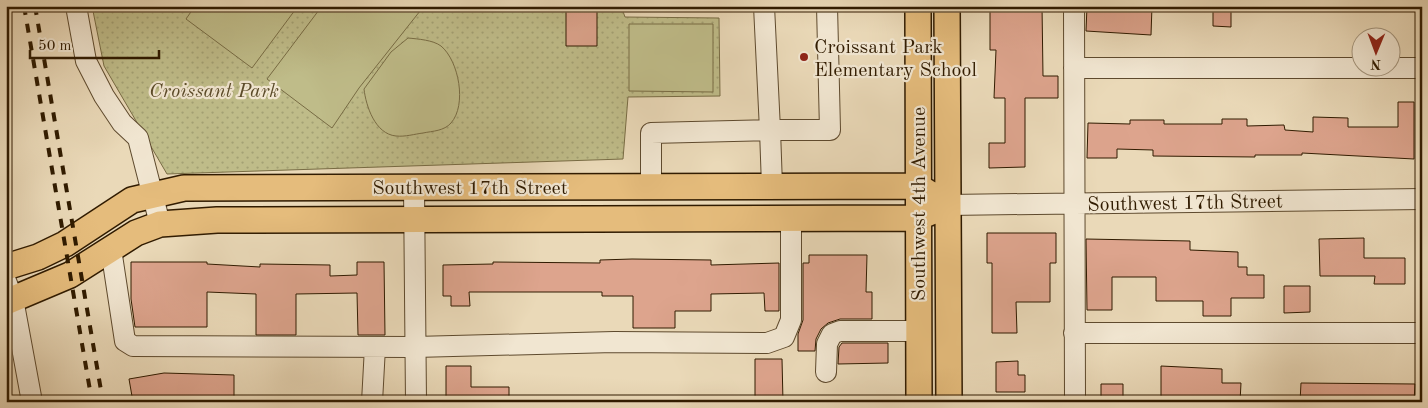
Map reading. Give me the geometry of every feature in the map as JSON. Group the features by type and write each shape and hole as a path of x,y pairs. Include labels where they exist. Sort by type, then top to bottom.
{"main road":[{"name":"Southwest 4th Avenue","path":"918,6 917,218 919,402"},
{"name":"Southwest 4th Avenue","path":"947,6 949,402"},
{"name":"Southwest 17th Street","path":"6,267 38,257 65,244 132,200 184,188 917,186"},
{"path":"917,186 948,205"},
{"name":"Southwest 17th Street","path":"8,294 70,275 136,233 160,224 217,220 917,218 948,205"}],"street":[{"path":"76,6 86,61 104,96 122,123 138,138 160,224"},
{"path":"764,6 772,186"},
{"path":"651,186 651,133 830,130 826,6"},
{"path":"1074,6 1075,402"},
{"path":"1074,68 1422,68"},
{"path":"414,187 416,402"},
{"name":"Southwest 17th Street","path":"948,205 1422,199"},
{"path":"111,249 126,341 133,346 416,347 614,342 767,343 784,337 791,320 791,219"},
{"path":"8,294 32,402"},
{"path":"826,372 828,344 832,334 840,331 918,331"},
{"path":"1074,332 1422,333"},
{"path":"372,402 375,347"}],"green space":[{"name":"Croissant Park","path":"92,6 621,6 625,17 719,18 720,96 628,97 623,159 167,174 104,66"},
{"path":"195,6 298,6 252,68 186,19"},
{"path":"322,6 424,6 359,88 332,128 267,79"},
{"path":"629,24 713,24 713,92 629,91"},
{"path":"408,38 434,42 447,53 459,83 459,105 456,115 445,128 396,136 382,130 377,125 369,111 364,89 391,52"}],"building":[{"path":"566,6 597,6 597,46 566,46"},
{"path":"990,6 1042,6 1043,76 1058,76 1058,98 1025,98 1025,167 989,168 989,143 1005,143 1005,98 994,98 996,50 990,50"},
{"path":"1087,6 1152,6 1151,35 1086,31"},
{"path":"1213,6 1231,6 1231,27 1213,26"},
{"path":"1398,102 1414,102 1414,159 1302,153 1302,155 1255,155 1255,157 1153,156 1153,150 1117,149 1117,158 1087,158 1088,123 1130,124 1130,120 1164,120 1164,124 1222,124 1222,119 1247,119 1247,126 1284,125 1285,130 1313,132 1313,117 1348,118 1348,127 1398,127"},
{"path":"987,233 1056,233 1056,263 1050,263 1050,302 1016,302 1017,333 992,333 992,263 987,263"},
{"path":"1364,238 1364,258 1405,258 1405,284 1374,284 1375,276 1320,276 1319,239"},
{"path":"1086,239 1190,241 1190,250 1238,252 1238,267 1247,267 1247,275 1264,275 1264,298 1231,298 1231,316 1203,316 1203,301 1156,301 1156,277 1112,277 1112,310 1087,310"},
{"path":"809,255 867,255 866,292 872,292 872,319 840,319 828,323 821,329 816,339 815,351 798,351 798,334 803,320 803,263 809,263"},
{"path":"600,260 711,260 711,265 779,263 779,311 765,311 764,293 711,294 711,311 675,311 675,328 633,328 633,296 602,296 602,292 469,292 470,306 451,306 451,296 443,296 443,265 493,264 493,262 600,263"},
{"path":"131,262 207,262 207,264 260,267 260,264 330,265 330,276 357,275 357,262 384,262 385,335 358,335 357,293 296,294 296,335 256,335 256,294 207,292 207,327 135,327 131,299"},
{"path":"1284,286 1310,286 1310,312 1284,313"},
{"path":"842,343 888,343 888,363 838,364 839,347"},
{"path":"755,359 782,359 783,402 755,402"},
{"path":"1018,361 1018,375 1025,375 1025,392 996,392 996,362"},
{"path":"446,366 471,366 471,387 509,387 509,402 446,402"},
{"path":"1161,366 1222,369 1222,383 1241,383 1240,402 1161,402"},
{"path":"164,373 234,375 234,402 133,402 129,379"},
{"path":"1301,383 1415,384 1414,402 1300,402"},
{"path":"1101,384 1123,384 1123,402 1101,402"}],"railway":[{"path":"24,6 92,402"},
{"path":"35,6 103,402"}],"place":[{"name":"Croissant Park Elementary School","path":"804,57"}]}
